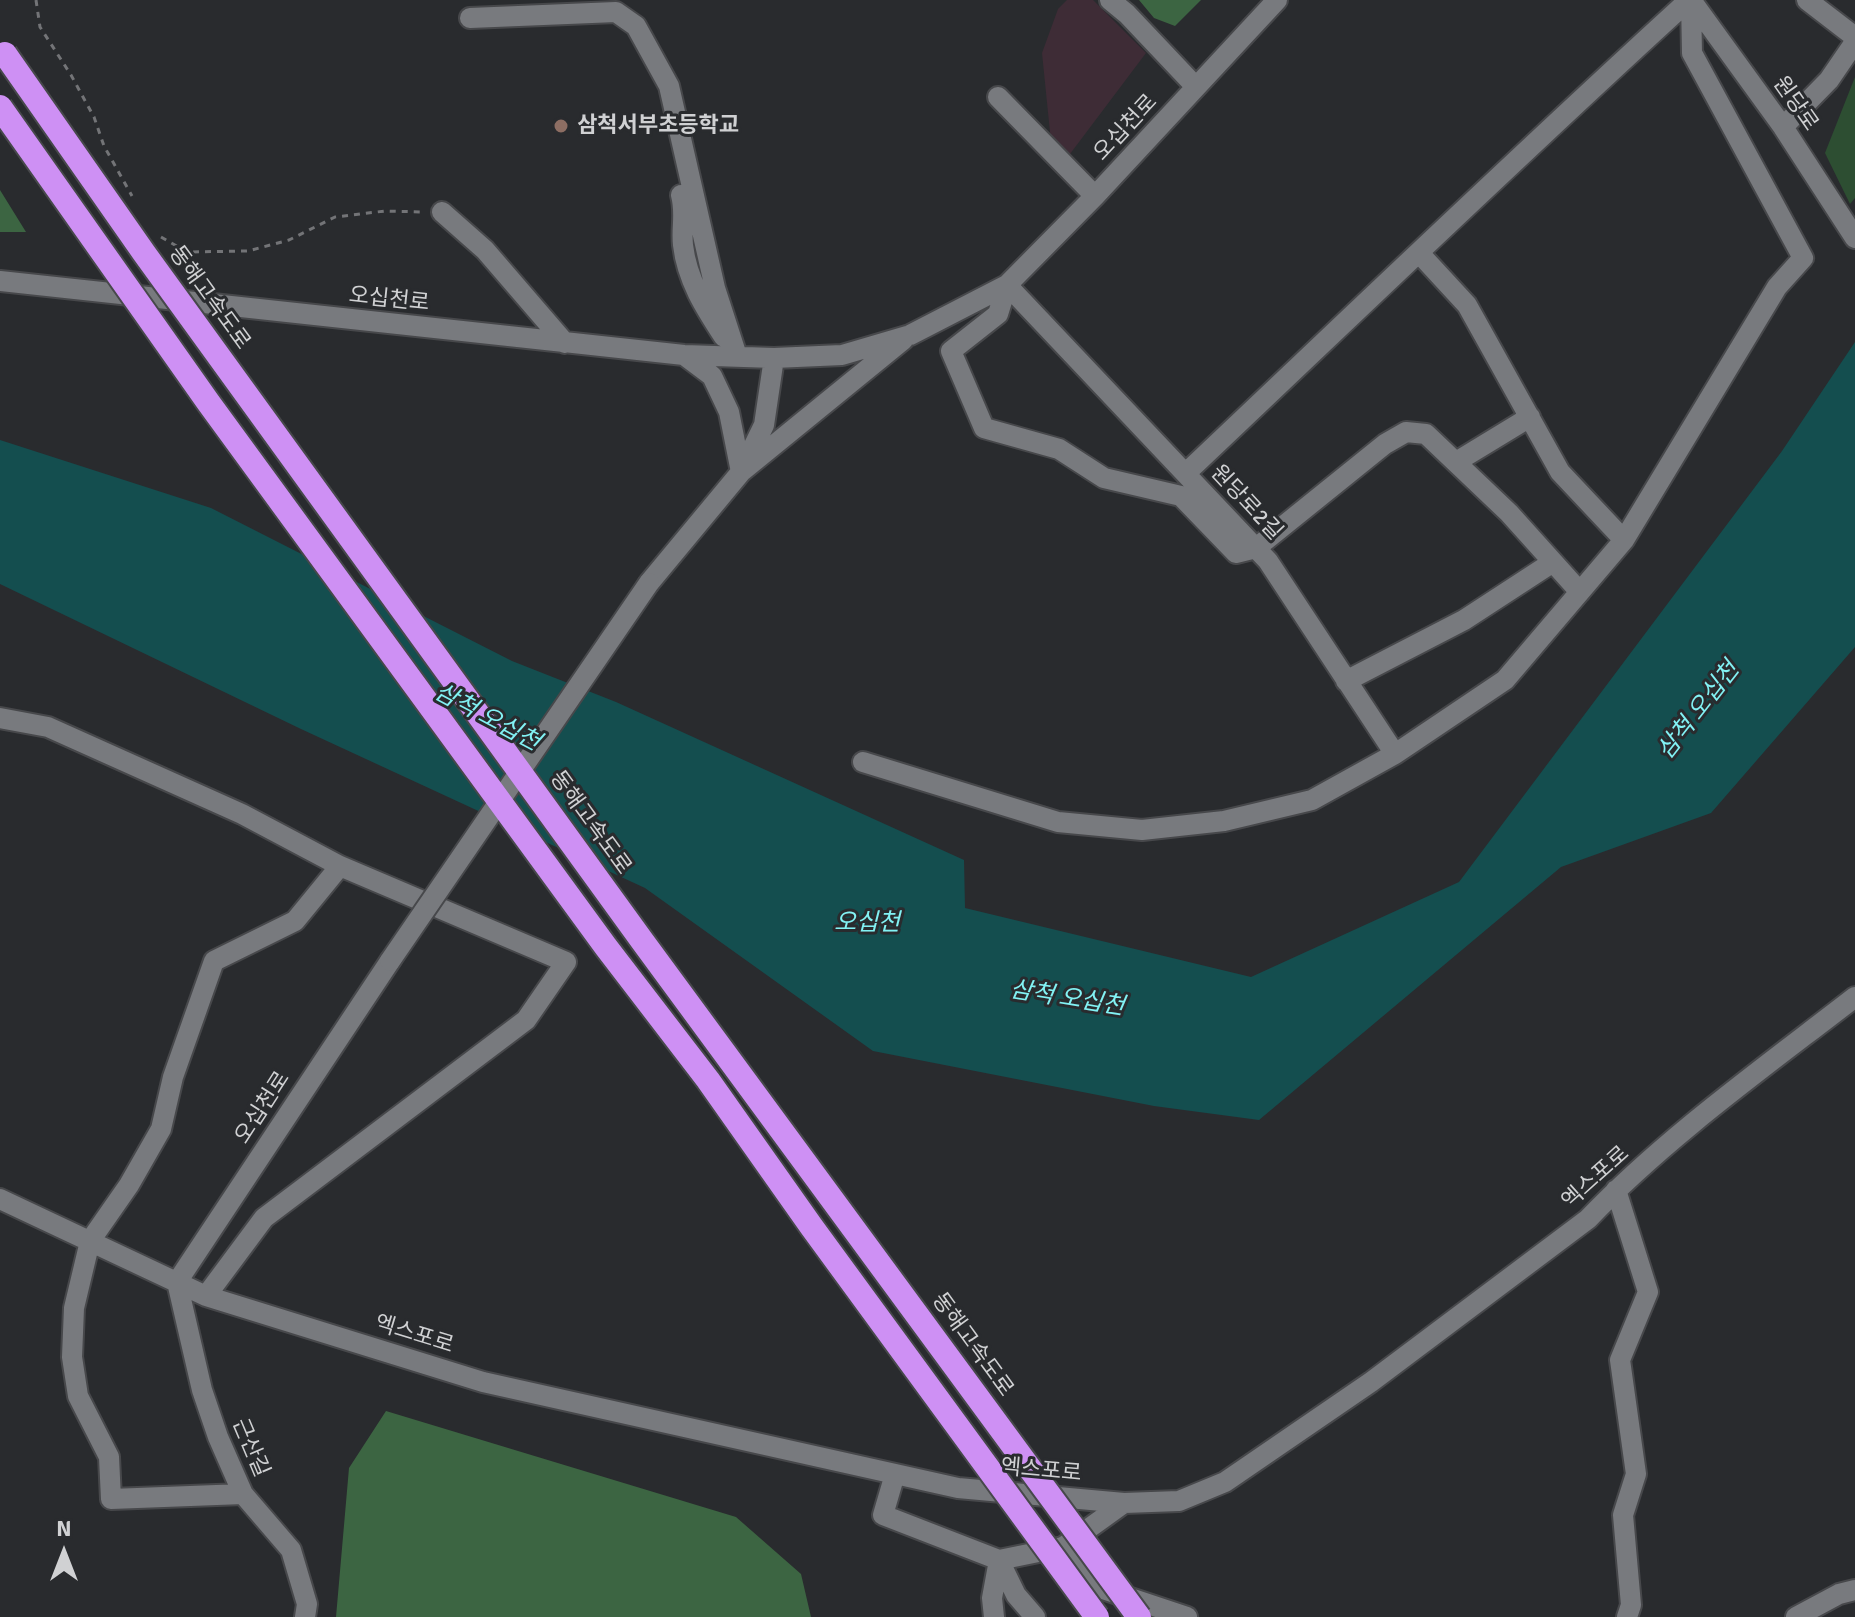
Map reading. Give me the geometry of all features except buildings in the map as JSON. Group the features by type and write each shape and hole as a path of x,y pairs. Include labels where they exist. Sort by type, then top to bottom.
{"highway":[{"name":"동해고속도로","path":"5,54 144,253 643,942 1139,1617"},
{"path":"0,107 217,415 606,947 708,1080 1097,1617"}],"street":[{"path":"1110,0 1196,87"},
{"name":"오십천로","path":"0,281 684,355 774,358 842,355 910,335 1007,285 1095,196 1277,0"},
{"path":"863,762 1058,822 1142,830 1224,821 1312,800 1395,754 1505,680 1624,540 1777,287 1803,258 1692,53 1690,0"},
{"name":"원당로","path":"1690,0 1783,127 1855,238"},
{"name":"원당로2길","path":"1395,754 1268,561 1186,473 1565,114 1690,0"},
{"path":"1807,0 1855,40"},
{"path":"470,18 616,12 636,26 669,86 715,288 737,356"},
{"name":"원당로","path":"1783,127 1829,80 1855,40"},
{"path":"998,97 1095,196"},
{"path":"659,103 685,212 683,245 698,298 737,356"},
{"path":"442,212 485,250 565,343"},
{"path":"1420,254 1467,305 1560,472 1624,540"},
{"path":"1186,473 1007,285 998,314 951,351 984,428 1059,449 1104,478 1181,496 1236,553 1256,548 1385,444 1406,432 1426,434 1509,513 1580,592"},
{"path":"741,472 910,335"},
{"path":"684,355 712,376 718,388 729,412 741,472"},
{"path":"741,472 764,425 774,358"},
{"path":"1456,462 1530,417"},
{"name":"오십천로","path":"177,1282 390,961 649,583 741,472"},
{"path":"1346,681 1464,620 1553,562"},
{"path":"0,718 48,727 242,814 340,866 566,962 526,1020 264,1218 206,1296"},
{"path":"243,1494 111,1499 109,1457 78,1396 72,1357 74,1308 90,1241 129,1185 161,1129 173,1077 214,961 295,921 340,866"},
{"name":"엑스포로","path":"0,1199 206,1296 483,1382 958,1488 1124,1503 1179,1501 1225,1482 1371,1382 1588,1219 1616,1190 1749,1078 1855,997"},
{"path":"1616,1190 1648,1292 1620,1360 1636,1474 1623,1515 1631,1605 1627,1617"},
{"name":"근산길","path":"177,1282 202,1390 218,1437 243,1494 291,1550 307,1604 305,1617"},
{"path":"895,1474 883,1515 999,1560 1063,1547 1124,1503"},
{"path":"1063,1547 1100,1588 1187,1617"},
{"path":"994,1617 992,1598 999,1560"},
{"path":"999,1560 1016,1595 1035,1617"},
{"path":"1796,1617 1839,1594 1855,1590"}],"path":[{"path":"36,0 40,27 71,75 94,117 104,146 132,195"},
{"path":"153,232 187,252 248,251 289,240 335,217 385,211 442,212"}],"shaded area":[{"path":"1067,0 1093,0 1146,53 1067,158 1051,142 1042,53 1058,9"}],"green space":[{"path":"1139,0 1201,0 1175,26 1154,18"},
{"path":"1855,77 1855,198 1850,204 1825,153"},
{"path":"0,190 26,232 0,232"},
{"path":"386,1411 736,1517 801,1574 811,1617 336,1617 349,1468"}],"water":[{"name":"오십천","path":"1855,342 1855,647 1711,813 1561,867 1259,1120 1154,1106 873,1051 645,888 301,729 0,584 0,440 211,508 512,661 616,702 964,860 965,908 1251,977 1459,882 1782,451"}],"place":[{"name":"삼척서부초등학교","path":"561,126"}],"water label":[{"name":"삼척 오십천","path":"1699,711"},
{"name":"삼척 오십천","path":"487,718"},
{"name":"삼척 오십천","path":"1067,999"}]}
